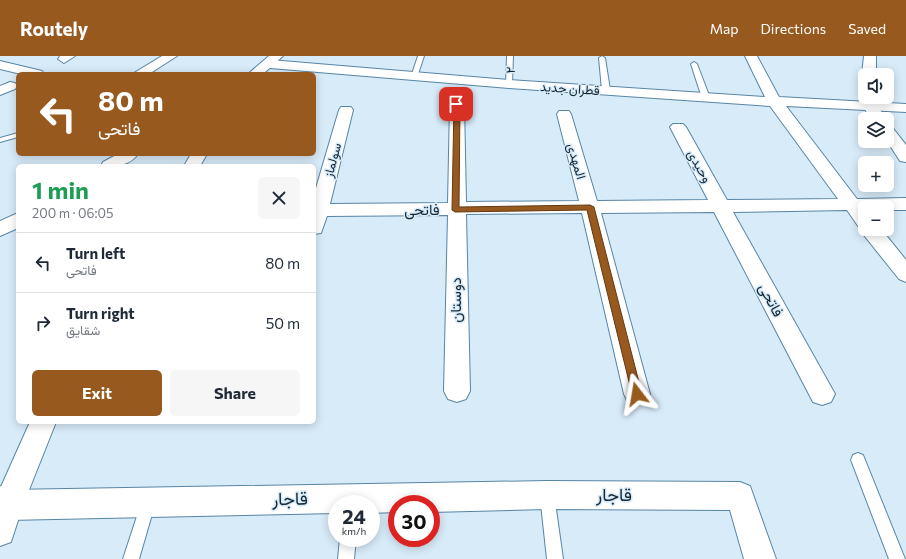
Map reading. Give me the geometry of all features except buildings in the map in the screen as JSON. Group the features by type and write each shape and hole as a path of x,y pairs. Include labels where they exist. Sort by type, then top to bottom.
{"street":[{"path":"143,72 170,56"},
{"path":"751,56 774,101 858,214"},
{"path":"869,68 870,56"},
{"path":"258,72 274,60"},
{"name":"قطران جدید","path":"274,60 414,77 509,84 706,98 774,101 858,102"},
{"path":"0,64 30,72"},
{"name":"دوستان","path":"456,104 455,210 457,391"},
{"name":"قطران جدید","path":"882,104 906,108"},
{"name":"سولماز","path":"316,210 346,110"},
{"name":"المهدی","path":"564,114 590,207 637,394"},
{"name":"وحیدی","path":"678,127 721,206"},
{"path":"894,140 906,158"},
{"path":"112,164 126,156"},
{"name":"فاتحی","path":"316,210 455,210 590,207 906,204"},
{"name":"فاتحی","path":"721,206 822,394"},
{"path":"0,230 16,220"},
{"path":"876,236 906,274"},
{"path":"3,513 42,424"},
{"name":"قاجار","path":"380,500 547,495 740,496 760,559"},
{"name":"قاجار","path":"3,513 148,502 328,501"}],"lane":[{"path":"414,77 421,56"},
{"name":"۲","path":"509,84 510,56"},
{"path":"602,58 606,90"},
{"path":"694,64 706,98"},
{"path":"0,140 16,136"},
{"path":"858,460 897,559"},
{"path":"547,495 555,559"},
{"path":"131,559 148,502"},
{"path":"346,559 347,547"}],"route":[{"path":"456,104 455,210 590,207 637,394"}]}
